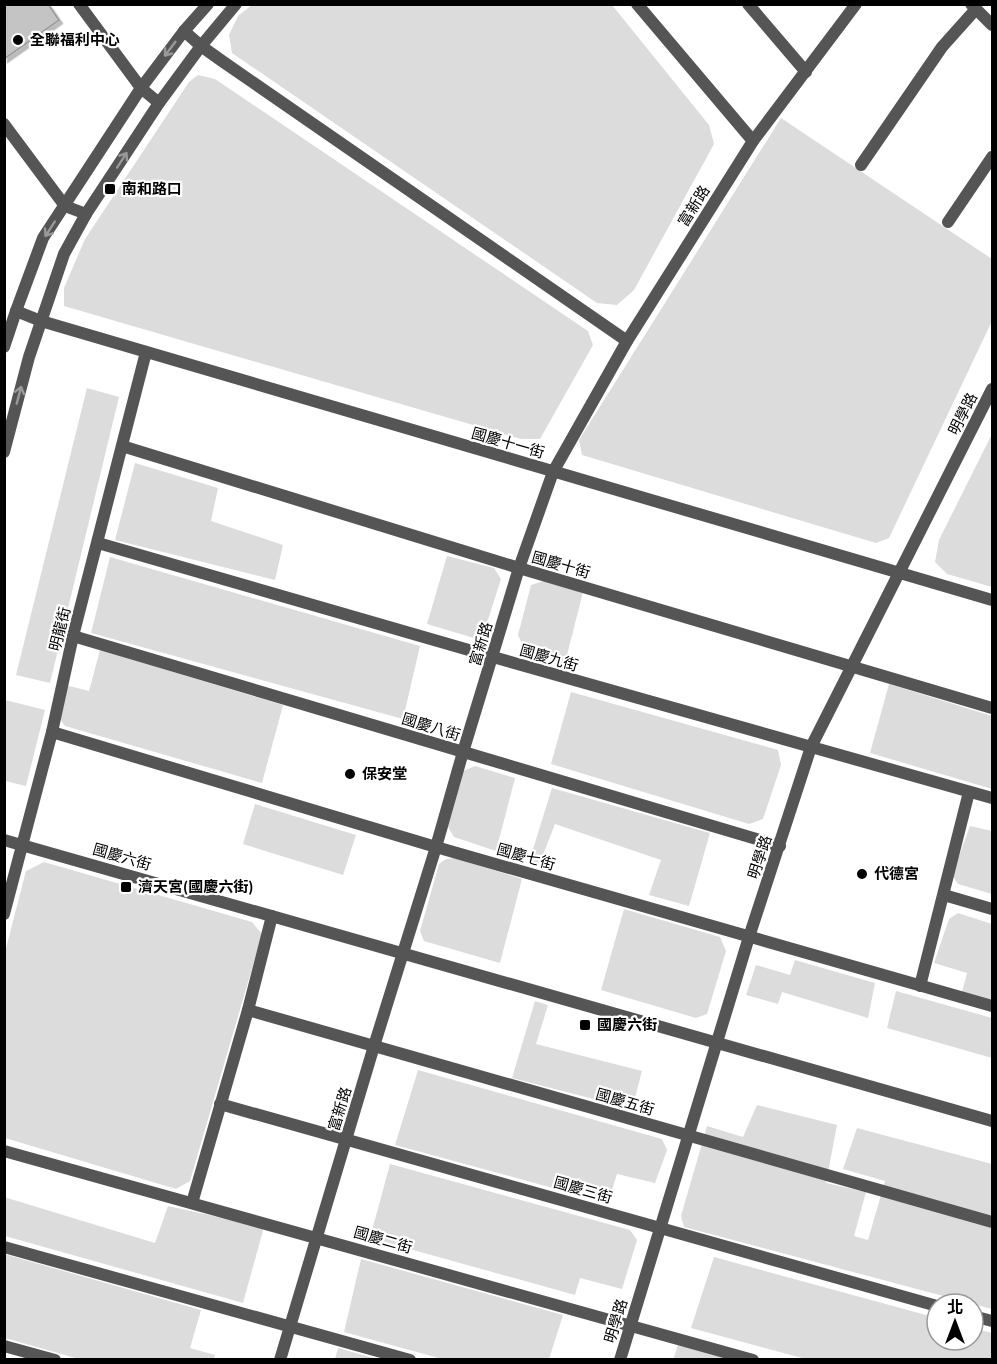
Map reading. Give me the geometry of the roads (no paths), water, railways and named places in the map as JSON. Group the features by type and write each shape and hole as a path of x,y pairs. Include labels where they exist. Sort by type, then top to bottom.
{"street":[{"path":"79,4 141,88 159,103"},
{"path":"4,347 43,238 141,88 184,31 208,4"},
{"path":"4,452 29,357 64,254 86,214 159,103 201,46 236,4"},
{"path":"637,4 753,141"},
{"path":"748,4 806,72"},
{"name":"富新路","path":"280,1359 519,568 553,471 627,341 753,141 856,4"},
{"path":"861,165 942,47 974,7 993,25"},
{"path":"184,31 201,46 627,341"},
{"path":"4,124 65,206 86,214"},
{"path":"948,222 993,158"},
{"name":"國慶十一街","path":"16,311 41,321 993,600"},
{"name":"明龍街","path":"4,914 52,732 146,352"},
{"name":"明學路","path":"620,1359 749,937 811,747 993,389"},
{"name":"國慶十街","path":"122,446 519,568 993,708"},
{"name":"國慶九街","path":"98,543 993,798"},
{"name":"國慶八街","path":"74,636 780,846"},
{"name":"國慶七街","path":"52,732 436,847 993,1006"},
{"path":"920,986 969,792"},
{"name":"國慶六街","path":"4,840 993,1121"},
{"path":"944,895 993,909"},
{"path":"192,1203 248,1010 272,916"},
{"name":"國慶五街","path":"248,1010 993,1222"},
{"name":"國慶三街","path":"220,1104 925,1303"},
{"name":"國慶二街","path":"4,1150 753,1359"},
{"path":"4,1246 410,1359"},
{"path":"4,1346 55,1359"}],"place":[{"name":"全聯福利中心","path":"18,40"},
{"name":"南和路口","path":"110,189"},
{"name":"保安堂","path":"350,774"},
{"name":"代德宮","path":"862,874"},
{"name":"濟天宮(國慶六街)","path":"126,887"},
{"name":"國慶六街","path":"585,1025"}]}
